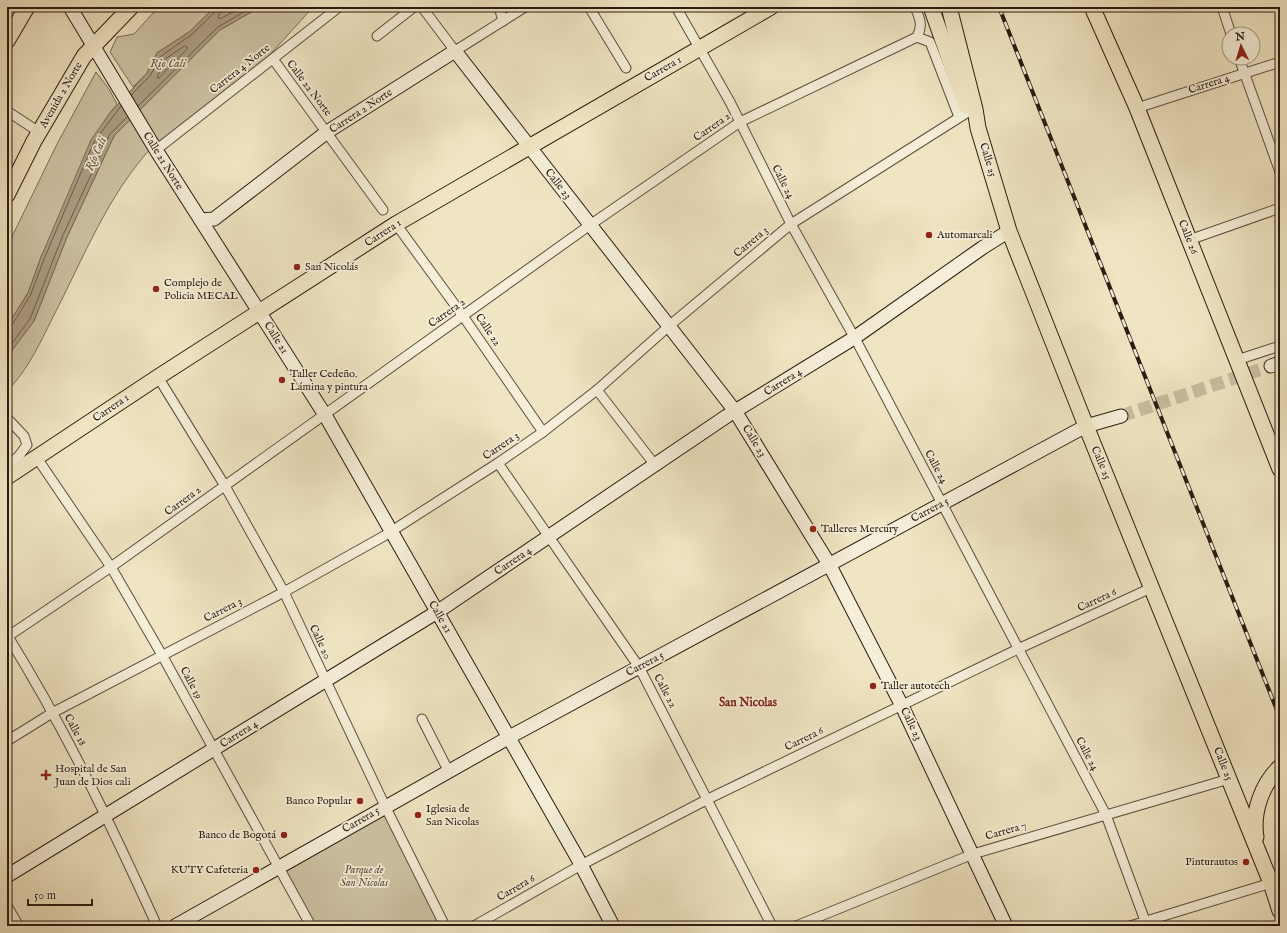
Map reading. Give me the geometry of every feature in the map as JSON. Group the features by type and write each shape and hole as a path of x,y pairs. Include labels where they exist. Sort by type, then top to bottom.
{"main road":[{"path":"7,41 27,7"},
{"name":"Calle 21 Norte","path":"70,7 92,46 116,82 156,150 208,220 211,236 260,313"},
{"name":"Avenida 2 Norte","path":"7,195 39,132 84,56 131,7"},
{"name":"Carrera 1","path":"7,478 158,377 260,313 396,224 771,7"},
{"path":"930,7 964,114 978,128"},
{"name":"Calle 25","path":"949,7 975,109 978,128 1009,231 1151,588 1258,852 1275,888 1280,911"},
{"name":"Calle 26","path":"1092,7 1137,108 1280,469"},
{"path":"1101,7 1137,108"},
{"name":"Carrera 2 Norte","path":"208,220 327,132 455,51"},
{"name":"Calle 23","path":"455,51 735,411 829,564 902,706 1006,926"},
{"name":"Carrera 4","path":"7,876 437,612 735,411 854,338 982,248 1009,231"},
{"name":"Calle 21","path":"260,313 325,415 390,532 509,737 581,865 613,926"},
{"name":"Carrera 5","path":"176,926 509,737 829,564 1086,426 1121,416"},
{"path":"1258,852 1255,832 1255,817 1266,784 1280,767"}],"street":[{"name":"Carrera 4 Norte","path":"156,150 339,7"},
{"path":"377,36 414,7"},
{"name":"Calle 23","path":"422,7 455,51"},
{"path":"499,7 503,21"},
{"name":"Carrera 2 Norte","path":"455,51 525,7"},
{"path":"589,7 626,68"},
{"name":"Calle 24","path":"676,7 740,122 791,224 854,338 1106,815 1146,924"},
{"path":"915,7 921,20 921,28 917,37 930,42 964,114"},
{"path":"1222,7 1228,26"},
{"name":"Carrera 2","path":"7,636 111,567 590,225 740,122 917,37"},
{"name":"Calle 22 Norte","path":"272,59 383,210"},
{"name":"Carrera 4","path":"1137,108 1280,62"},
{"path":"1242,66 1280,172"},
{"path":"7,111 39,132"},
{"name":"Carrera 3","path":"7,741 52,713 284,592 390,532 498,463 543,432 597,390 669,326 791,224 964,114"},
{"path":"1189,240 1280,208"},
{"name":"Calle 22","path":"396,224 463,316 543,432"},
{"path":"1237,360 1280,346"},
{"name":"Calle 20","path":"158,377 225,486 284,592 385,806 445,926"},
{"path":"597,390 654,465"},
{"path":"7,418 24,436 27,445 18,457 7,465"},
{"name":"Calle 19","path":"37,458 111,567 162,655 311,926"},
{"name":"Calle 22","path":"498,463 639,667 772,926"},
{"name":"Carrera 6","path":"474,926 581,865 708,799 1018,649 1151,588"},
{"name":"Calle 18","path":"7,636 52,713 107,815 157,926"},
{"path":"422,719 449,772"},
{"name":"Carrera 7","path":"796,926 973,854 1229,779"},
{"path":"1130,926 1146,924 1275,888"},
{"path":"7,906 19,926"}],"green space":[{"path":"162,7 215,7 189,32 157,53 147,73 133,87 110,52 117,37 134,34 153,13"},
{"path":"260,7 313,7 268,57 153,146 137,165 109,206 97,228 33,356 7,391 7,357 34,321 67,237 114,136 220,30"},
{"path":"96,72 109,89 117,104 109,114 41,257 28,293 7,326 7,247 57,144"},
{"name":"Parque de San Nicolas","path":"385,806 445,926 311,926 279,868"}],"water":[{"name":"Rio Cali","path":"215,7 260,7 220,30 114,136 67,237 34,321 7,357 7,326 28,293 41,257 91,140 109,114 147,73 157,53 189,32"}],"tunnel":[{"path":"1121,416 1271,366"}],"railway":[{"path":"999,7 1280,718"}],"place":[{"name":"Automarcali","path":"929,235"},
{"name":"San Nicolás","path":"297,267"},
{"name":"Complejo de Policia MECAL","path":"156,289"},
{"name":"Taller Cedeño. Lámina y pintura","path":"282,380"},
{"name":"Talleres Mercury","path":"813,529"},
{"name":"Taller autotech","path":"873,686"},
{"name":"Hospital de San Juan de Dios cali","path":"46,775"},
{"name":"Banco Popular","path":"360,801"},
{"name":"Iglesia de San Nicolas","path":"418,815"},
{"name":"Banco de Bogotá","path":"284,835"},
{"name":"Pinturautos","path":"1246,862"},
{"name":"KUTY Cafeteria","path":"256,870"}],"district":[{"name":"San Nicolas","path":"748,702"}],"water label":[{"name":"Río Cali","path":"96,154"}]}
